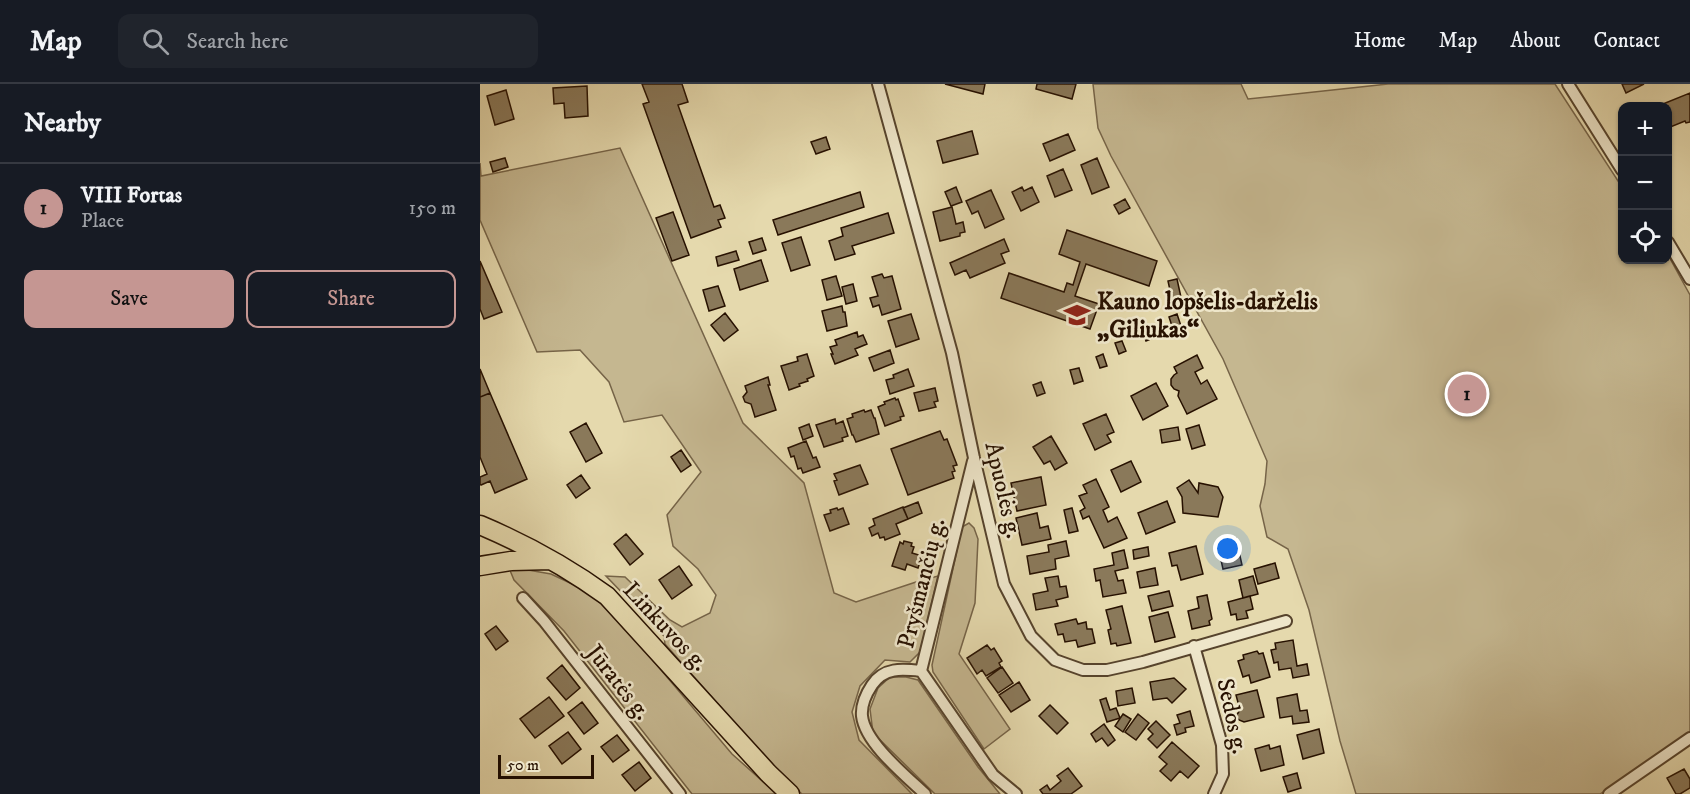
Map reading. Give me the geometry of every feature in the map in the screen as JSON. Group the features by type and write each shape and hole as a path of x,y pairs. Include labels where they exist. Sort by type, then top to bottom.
{"main road":[{"name":"Linkuvos g.","path":"480,525 523,543 589,582 607,596 768,773 790,794"},
{"path":"480,566 530,559 553,561"}],"street":[{"name":"Apuolės g.","path":"878,84 952,352 1004,584 1031,636 1055,660 1083,670 1107,670 1286,621"},
{"path":"1568,84 1618,162"},
{"path":"1672,249 1690,279"},
{"name":"Pryšmančių g.","path":"974,458 921,671 993,775 1016,794"},
{"name":"Jūratės g.","path":"523,598 544,621 680,794"},
{"name":"Sedos g.","path":"1194,646 1222,745 1223,774 1214,794"},
{"path":"921,671 899,668 878,676 865,696 862,716 870,737 886,757 925,794"},
{"path":"1609,794 1690,738"}],"shaded area":[{"path":"1093,84 1241,84 1248,99 1388,84 1555,84 1618,181 1618,264 1672,262 1690,295 1690,733 1600,794 1356,794 1340,741 1309,610 1288,549 1267,537 1260,506 1267,461 1223,359 1111,156 1098,128"},
{"path":"620,148 743,423 804,483 834,593 856,602 938,576 920,652 910,662 885,660 860,686 852,712 859,740 912,794 802,794 777,771 665,644 664,636 606,576 625,577 670,620 682,627 710,613 716,595 698,569 673,546 667,515 701,472 662,415 624,422 609,382 580,350 537,352 480,220 480,163 481,176"},
{"path":"969,523 974,528 978,539 975,603 959,654 1010,729 984,749 933,672 932,665 962,527"},
{"path":"509,568 551,574 587,591 618,619 732,754 777,794 692,794 564,631 514,580"},
{"path":"890,677 918,680 978,767 1000,794 935,794 873,733 870,709 878,688"}],"building":[{"path":"642,84 682,84 688,102 678,105 714,207 720,205 725,218 718,220 721,227 691,238 643,104 649,102"},
{"path":"945,84 985,84 983,94"},
{"path":"1037,84 1076,84 1072,99 1036,89"},
{"path":"1622,84 1644,84 1626,93"},
{"path":"587,86 588,116 565,118 564,103 554,104 553,88"},
{"path":"506,90 514,119 495,125 487,96"},
{"path":"1690,93 1690,122 1685,121 1672,126 1672,102 1668,102"},
{"path":"972,131 978,154 943,163 937,141"},
{"path":"1068,134 1075,150 1050,161 1043,144"},
{"path":"826,137 830,149 816,154 811,142"},
{"path":"505,158 508,167 493,172 490,162"},
{"path":"1097,158 1109,187 1092,194 1081,165"},
{"path":"1063,169 1072,190 1055,197 1047,176"},
{"path":"956,187 962,202 951,206 945,192"},
{"path":"1022,187 1024,191 1032,187 1039,202 1021,211 1012,192"},
{"path":"991,190 1004,219 985,228 978,211 972,214 966,201"},
{"path":"860,192 864,207 778,235 773,220"},
{"path":"1125,199 1130,208 1119,214 1114,205"},
{"path":"952,207 956,224 963,222 965,232 960,233 960,236 940,241 933,212"},
{"path":"673,212 689,255 672,261 656,218"},
{"path":"888,213 894,233 852,246 855,254 835,260 829,241 843,236 841,228"},
{"path":"1067,230 1157,261 1149,286 1086,264 1075,296 1099,304 1090,329 1001,298 1009,273 1064,292 1067,283 1073,285 1080,262 1059,254"},
{"path":"801,237 810,265 791,271 782,243"},
{"path":"762,238 766,250 753,254 749,242"},
{"path":"1004,239 1009,251 1001,254 1005,263 970,278 966,270 955,275 950,263"},
{"path":"736,251 739,260 718,266 716,257"},
{"path":"761,260 768,281 740,290 734,269"},
{"path":"480,261 502,312 484,319 480,309"},
{"path":"882,274 884,278 892,276 901,309 882,315 879,305 873,307 870,298 878,296 872,277"},
{"path":"836,276 842,296 827,300 822,280"},
{"path":"1177,279 1182,302 1173,304 1168,281"},
{"path":"853,284 857,301 846,304 842,287"},
{"path":"718,286 725,306 709,311 703,290"},
{"path":"842,306 847,326 827,331 822,311"},
{"path":"725,313 738,330 724,341 711,325"},
{"path":"911,314 919,339 896,347 888,321"},
{"path":"1177,314 1181,326 1173,329 1169,317"},
{"path":"1149,327 1153,338 1146,341 1142,330"},
{"path":"857,332 858,337 863,335 867,344 855,349 858,355 835,364 830,347 837,345 835,340"},
{"path":"1122,341 1126,351 1119,354 1115,343"},
{"path":"890,350 894,363 874,371 869,358"},
{"path":"807,354 814,376 799,384 800,386 789,390 781,366 798,361 797,357"},
{"path":"1103,354 1107,366 1100,368 1096,357"},
{"path":"1197,355 1203,368 1195,372 1201,384 1207,380 1217,399 1187,414 1178,396 1179,391 1171,385 1171,379 1177,373 1174,367"},
{"path":"1079,368 1083,381 1074,384 1070,370"},
{"path":"480,369 490,393 480,397"},
{"path":"908,369 914,386 890,394 886,380"},
{"path":"768,377 770,385 768,385 776,410 755,417 751,404 745,402 743,397 747,392 745,386"},
{"path":"1041,382 1045,393 1037,396 1033,385"},
{"path":"1156,383 1168,406 1143,420 1131,396"},
{"path":"935,388 938,401 934,402 936,407 919,411 914,393"},
{"path":"490,393 527,479 495,493 490,481 480,484 480,477 487,474 480,457 480,397"},
{"path":"895,398 898,399 904,416 900,417 901,420 885,426 878,407"},
{"path":"864,410 865,412 871,410 879,434 856,442 847,419 853,417 852,414"},
{"path":"1106,414 1114,432 1107,435 1111,442 1095,450 1083,424"},
{"path":"835,419 836,424 843,421 848,436 842,438 843,441 824,447 816,425"},
{"path":"586,423 602,453 586,462 570,432"},
{"path":"809,424 813,436 803,440 799,428"},
{"path":"1199,425 1205,445 1192,449 1186,429"},
{"path":"1178,427 1180,440 1162,443 1160,430"},
{"path":"940,431 944,440 947,439 957,465 953,466 954,478 908,495 891,449"},
{"path":"1051,436 1067,463 1055,470 1050,461 1044,464 1033,447"},
{"path":"806,441 813,458 816,457 820,467 803,473 801,468 798,469 794,456 791,457 788,448"},
{"path":"681,450 691,465 681,472 671,457"},
{"path":"1131,461 1141,482 1121,492 1111,470"},
{"path":"860,465 868,484 839,495 834,474"},
{"path":"581,475 590,488 576,498 567,485"},
{"path":"1041,477 1046,505 1017,511 1011,483"},
{"path":"1096,479 1109,507 1103,510 1108,522 1117,517 1127,538 1104,548 1089,516 1083,519 1080,511 1085,508 1079,496 1087,493 1083,485"},
{"path":"1189,480 1198,493 1199,483 1218,487 1223,497 1218,517 1183,513 1182,497 1177,488"},
{"path":"1167,501 1175,522 1146,534 1138,513"},
{"path":"918,502 922,513 908,519 903,508"},
{"path":"903,507 908,519 896,524 900,534 885,540 884,537 880,538 878,533 872,536 869,528 875,525 873,519"},
{"path":"837,508 838,510 843,508 849,524 830,531 824,515"},
{"path":"1072,508 1078,531 1069,533 1064,510"},
{"path":"1037,513 1040,528 1048,526 1051,539 1022,545 1016,518"},
{"path":"626,534 643,554 630,565 614,544"},
{"path":"1236,538 1242,565 1223,569 1217,542"},
{"path":"904,541 912,543 911,546 914,547 912,553 922,556 918,568 907,564 905,570 892,566 900,542 903,544"},
{"path":"1066,541 1069,556 1055,559 1056,569 1030,574 1027,556 1049,552 1048,545"},
{"path":"1196,546 1203,574 1181,580 1177,565 1172,566 1169,553"},
{"path":"1148,547 1149,556 1134,559 1133,550"},
{"path":"1124,550 1128,568 1115,571 1118,581 1123,580 1126,593 1103,597 1100,580 1096,581 1094,569 1114,565 1112,553"},
{"path":"1275,563 1279,578 1258,584 1254,569"},
{"path":"679,566 692,585 672,599 659,580"},
{"path":"1155,568 1158,585 1140,588 1137,572"},
{"path":"1058,576 1060,587 1066,586 1068,597 1056,600 1058,606 1036,610 1033,594 1048,591 1045,578"},
{"path":"1253,576 1258,594 1243,598 1239,580"},
{"path":"1169,591 1173,606 1152,611 1148,596"},
{"path":"1207,595 1212,619 1209,621 1210,625 1192,629 1188,611 1199,608 1197,597"},
{"path":"1250,596 1253,609 1246,611 1248,618 1237,620 1236,614 1231,615 1228,602"},
{"path":"1122,606 1131,643 1117,646 1116,643 1111,644 1108,630 1111,629 1106,610"},
{"path":"1168,612 1175,637 1155,642 1149,617"},
{"path":"1076,619 1078,624 1086,622 1087,629 1092,629 1095,643 1078,647 1076,640 1065,642 1063,634 1058,635 1055,624"},
{"path":"496,626 508,641 496,650 485,634"},
{"path":"1293,640 1297,666 1307,664 1309,675 1293,678 1291,668 1279,670 1278,662 1274,663 1271,650 1276,649 1275,643"},
{"path":"987,645 991,650 994,648 1002,661 999,663 1001,667 986,676 982,670 977,674 967,658"},
{"path":"1257,651 1259,654 1263,653 1270,677 1251,683 1249,675 1243,677 1238,661 1244,659 1243,655"},
{"path":"562,665 580,688 566,700 547,678"},
{"path":"1002,667 1013,683 998,693 987,678"},
{"path":"1174,678 1186,689 1172,703 1167,698 1153,700 1150,682"},
{"path":"1019,682 1030,700 1011,712 999,695"},
{"path":"1132,688 1135,703 1118,706 1116,691"},
{"path":"1257,690 1264,717 1244,722 1239,720 1236,716 1240,710 1236,695"},
{"path":"1297,694 1300,711 1307,710 1309,722 1293,724 1292,716 1280,718 1277,698"},
{"path":"549,697 564,716 535,738 520,719"},
{"path":"1106,698 1110,710 1116,708 1120,718 1107,722 1100,700"},
{"path":"582,702 598,723 584,734 568,713"},
{"path":"1050,705 1068,723 1057,734 1039,716"},
{"path":"1190,711 1194,726 1185,728 1186,732 1177,735 1174,725 1180,723 1177,715"},
{"path":"1123,714 1131,719 1123,732 1115,726"},
{"path":"1138,714 1149,723 1136,740 1125,732"},
{"path":"1156,721 1170,735 1157,748 1148,739 1153,734 1148,729"},
{"path":"1104,724 1115,740 1108,746 1102,738 1096,742 1091,734"},
{"path":"1319,729 1324,753 1303,759 1297,735"},
{"path":"568,732 581,749 562,764 549,746"},
{"path":"617,735 629,750 613,762 601,747"},
{"path":"1172,742 1199,766 1188,778 1180,771 1171,781 1160,771 1167,764 1159,757"},
{"path":"1269,745 1270,749 1280,746 1284,765 1261,771 1255,749"},
{"path":"639,762 651,778 635,791 622,775"},
{"path":"1068,768 1082,786 1071,794 1043,794 1040,790 1047,785 1050,790 1061,781 1057,776"},
{"path":"1684,769 1690,779 1690,788 1676,794 1667,778"},
{"path":"1297,773 1301,788 1288,792 1283,777"}],"place":[{"name":"Kauno lopšelis-darželis „Giliukas“","path":"1077,315"},
{"name":"VIII Fortas","path":"1467,394"}]}
